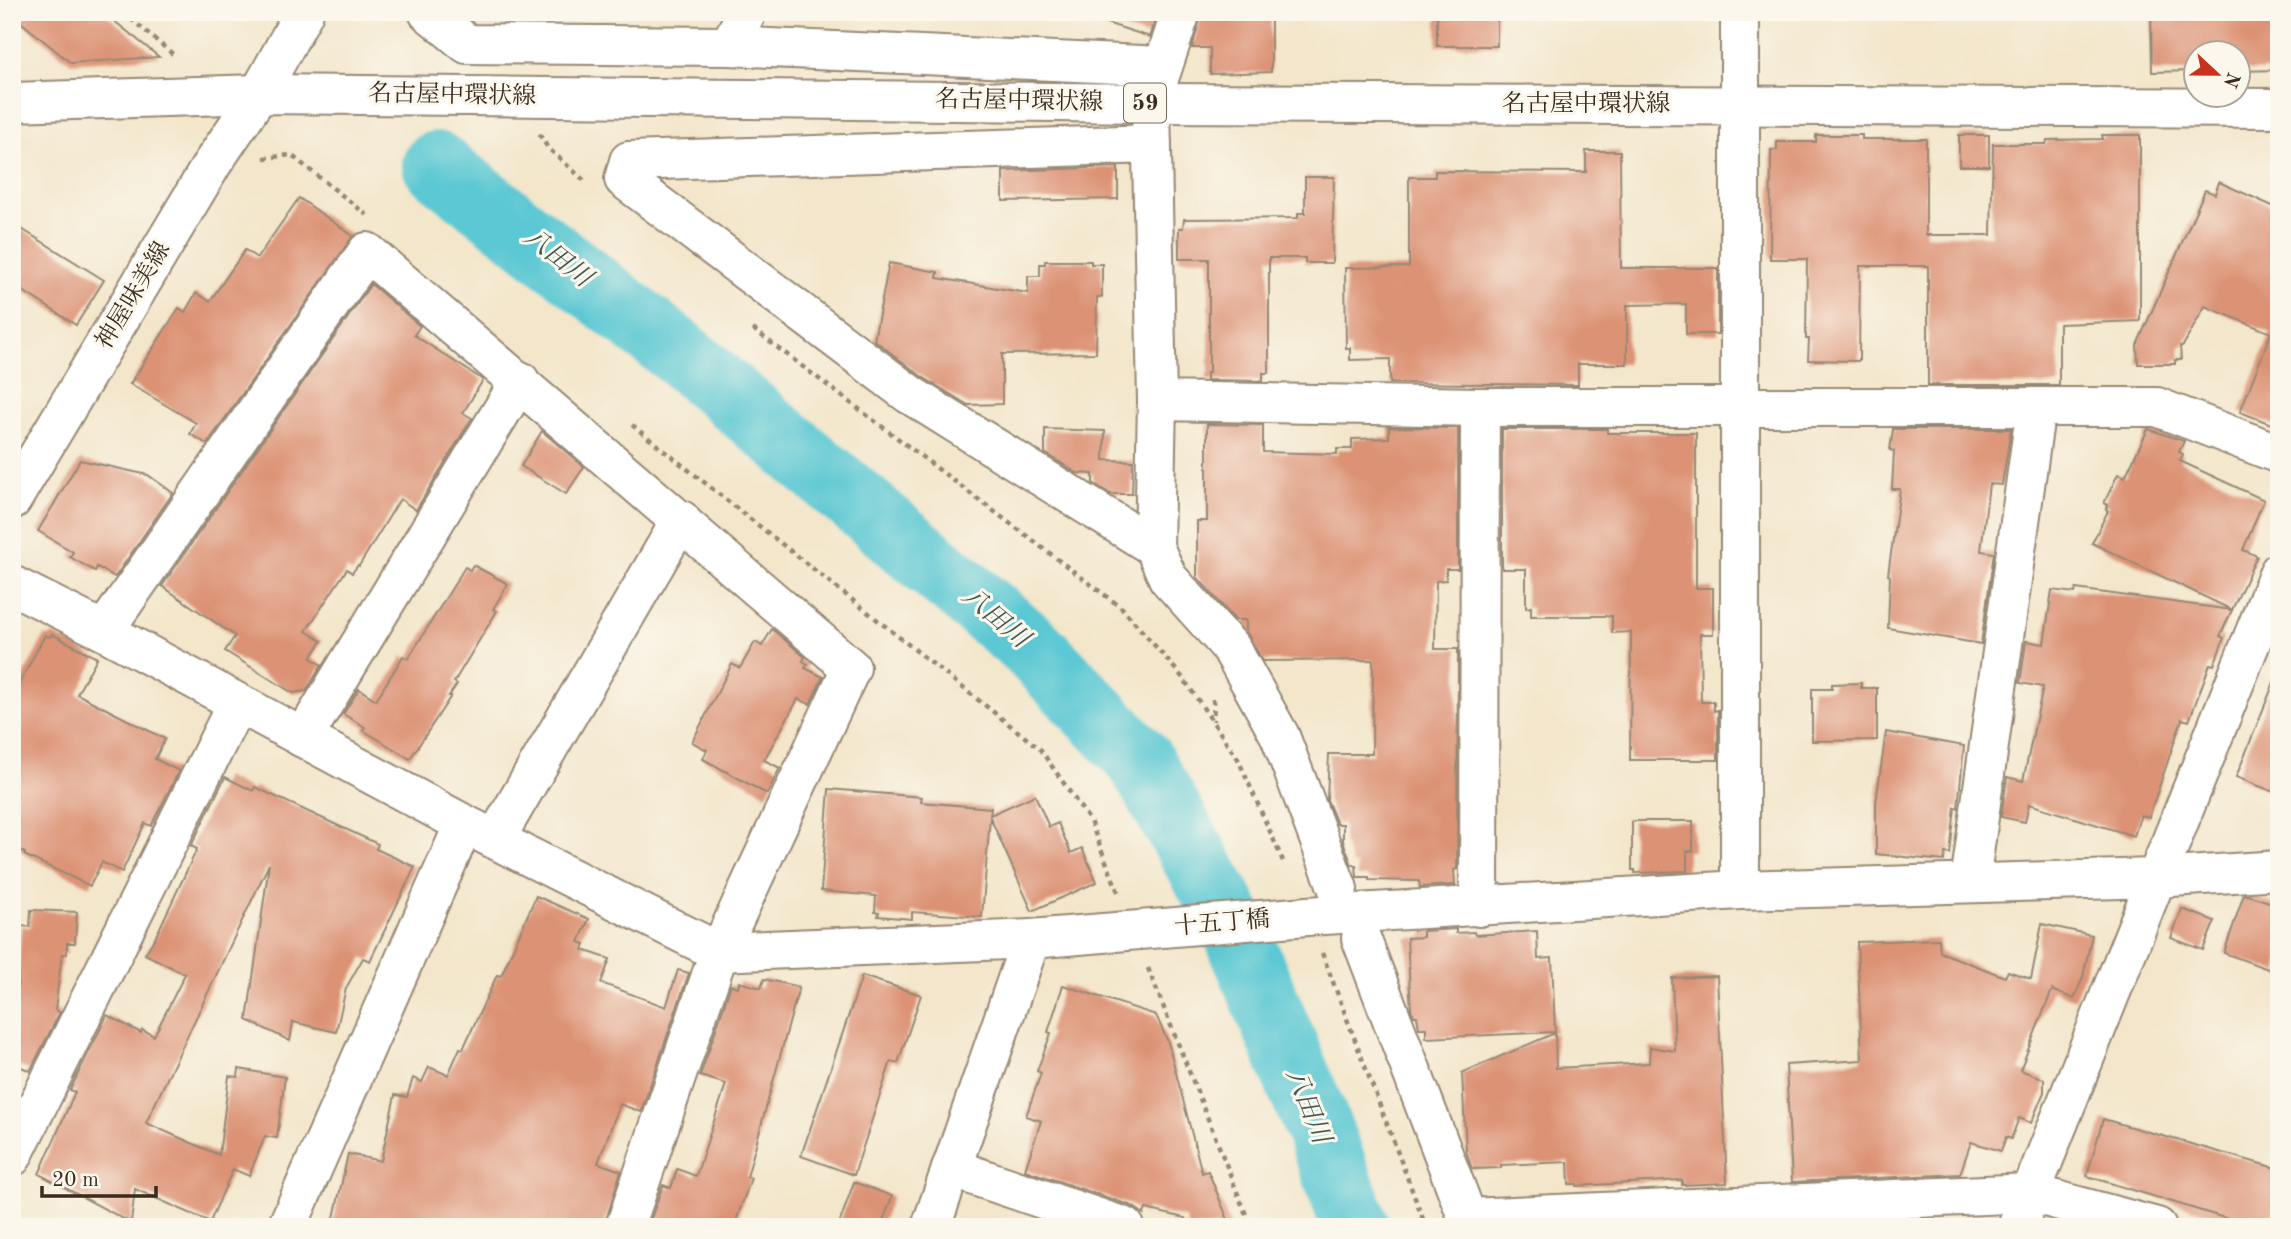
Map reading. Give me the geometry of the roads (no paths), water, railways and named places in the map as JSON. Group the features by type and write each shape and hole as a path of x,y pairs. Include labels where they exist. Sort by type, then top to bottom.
{"street":[{"name":"神屋味美線","path":"12,500 212,164 259,94 304,12"},
{"path":"428,12 467,44 729,46 1163,66"},
{"path":"729,46 747,12"},
{"path":"1181,12 1151,103 1157,401 1154,547 1168,578 1231,648 1280,736 1338,889"},
{"path":"1740,12 1740,890"},
{"name":"名古屋中環状線","path":"12,102 259,94 1151,103 2279,108"},
{"path":"1152,144 629,161 625,179 909,394 1154,547"},
{"path":"104,631 367,252 851,668 719,952 625,1227"},
{"path":"303,738 520,381"},
{"path":"1157,401 1480,407 2157,407 2279,454"},
{"path":"1479,906 1480,407"},
{"path":"1970,882 2036,407"},
{"path":"287,1227 480,831 681,520"},
{"path":"2024,1210 2279,572"},
{"path":"12,585 480,831 719,952"},
{"path":"12,1157 237,703"},
{"name":"十五丁橋","path":"719,952 1031,939 1302,916 1740,890 2155,878 2279,870"},
{"path":"1361,938 1469,1222 2024,1210 2157,1227"},
{"path":"930,1227 1031,939"},
{"path":"951,1168 1125,1227"}],"waterway":[{"name":"八田川","path":"436,165 678,352 1031,647 1139,759 1234,926 1320,1132 1356,1227"}]}
